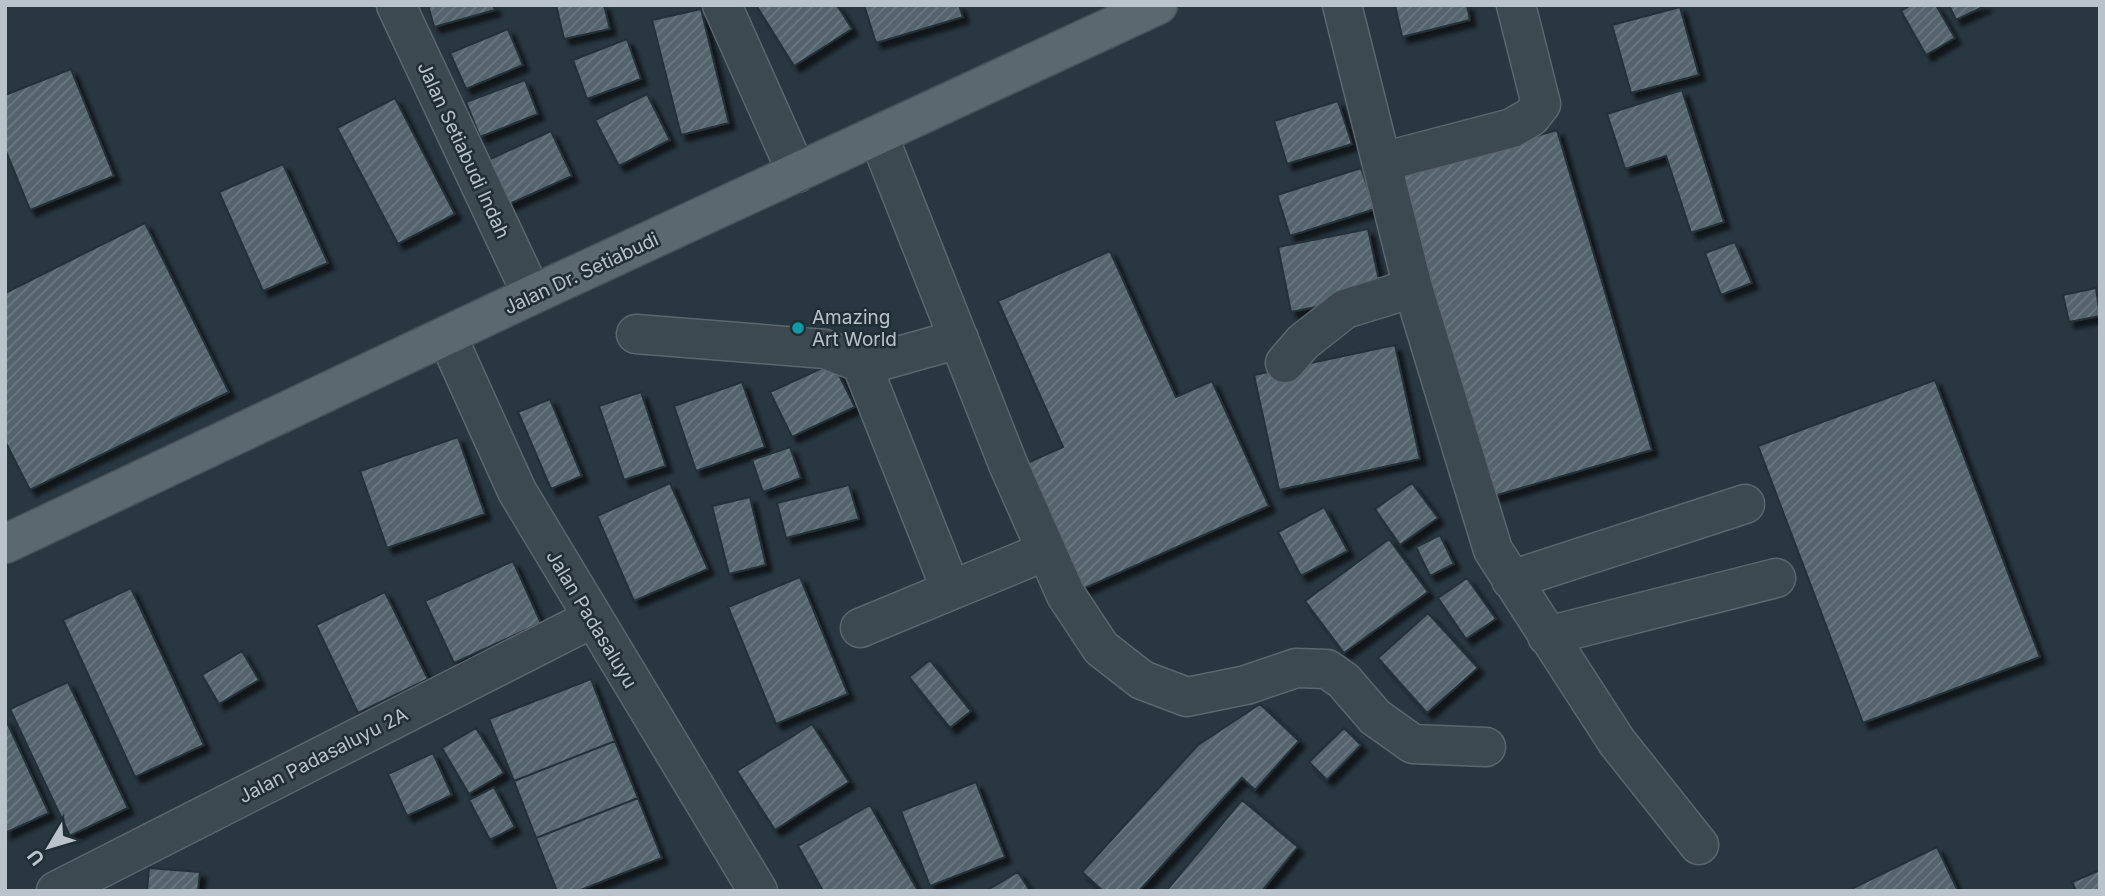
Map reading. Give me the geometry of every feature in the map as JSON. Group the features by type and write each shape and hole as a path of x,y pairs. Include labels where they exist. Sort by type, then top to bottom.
{"main road":[{"name":"Jalan Dr. Setiabudi","path":"5,544 532,295 1158,5"}],"street":[{"name":"Jalan Setiabudi Indah","path":"396,5 532,295"},
{"path":"722,5 797,173"},
{"path":"1342,5 1413,288 1483,527 1511,580 1617,742 1699,845"},
{"path":"1382,162 1512,128 1531,117 1541,104 1516,5"},
{"path":"878,135 1008,464 1066,594 1101,648 1142,680 1186,697 1246,685 1296,668 1327,669 1344,681 1375,718 1413,744 1486,747"},
{"path":"1285,363 1303,342 1345,309 1413,288"},
{"path":"636,334 825,349 861,363 877,362 959,339"},
{"name":"Jalan Padasaluyu","path":"447,336 517,491 591,619 758,891"},
{"path":"861,363 951,590"},
{"path":"1511,580 1745,504"},
{"path":"860,628 1046,551"},
{"path":"1547,636 1776,578"},
{"name":"Jalan Padasaluyu 2A","path":"56,891 591,619"}],"building":[{"path":"428,5 493,5 495,10 434,27"},
{"path":"556,5 604,5 610,29 564,39"},
{"path":"756,5 837,5 852,29 794,66"},
{"path":"864,5 959,5 963,17 876,43"},
{"path":"1395,5 1467,5 1470,20 1402,37"},
{"path":"1911,5 1936,5 1955,38 1926,55 1901,11"},
{"path":"1949,5 1987,5 1956,20"},
{"path":"1680,7 1699,75 1631,93 1612,25"},
{"path":"701,9 729,123 681,135 652,20"},
{"path":"508,29 523,65 466,89 450,53"},
{"path":"627,39 641,79 587,99 573,60"},
{"path":"71,69 114,176 30,210 5,149 5,95"},
{"path":"525,80 538,114 480,137 466,102"},
{"path":"1682,90 1724,222 1691,233 1666,156 1625,169 1607,114"},
{"path":"647,94 670,140 619,166 595,120"},
{"path":"395,98 455,214 398,244 337,128"},
{"path":"1338,101 1352,144 1287,164 1274,121"},
{"path":"1557,130 1652,450 1494,496 1399,176"},
{"path":"551,131 572,176 505,206 484,162"},
{"path":"283,164 328,263 263,291 219,192"},
{"path":"1361,168 1375,209 1290,236 1277,195"},
{"path":"145,223 229,392 30,490 5,441 5,293"},
{"path":"1368,229 1382,294 1291,312 1278,247"},
{"path":"1735,242 1752,283 1721,295 1705,253"},
{"path":"1110,251 1176,397 1212,381 1269,506 1083,589 1027,463 1063,447 998,301"},
{"path":"2096,288 2100,316 2069,322 2063,295"},
{"path":"1395,345 1420,459 1279,490 1254,375"},
{"path":"833,363 855,407 792,437 770,392"},
{"path":"1935,380 2040,657 1863,723 1758,446"},
{"path":"742,382 765,447 696,471 674,406"},
{"path":"641,392 666,466 624,480 599,406"},
{"path":"550,399 582,476 551,489 518,412"},
{"path":"458,437 485,514 387,548 360,471"},
{"path":"790,447 801,478 763,492 752,460"},
{"path":"670,483 708,569 634,601 597,516"},
{"path":"1412,483 1438,518 1400,545 1375,509"},
{"path":"849,485 859,519 786,538 777,503"},
{"path":"750,497 766,565 729,574 712,506"},
{"path":"1324,507 1348,551 1301,576 1278,532"},
{"path":"1440,535 1454,564 1430,576 1416,547"},
{"path":"1389,539 1428,592 1344,653 1305,601"},
{"path":"513,561 541,623 454,663 425,601"},
{"path":"800,577 848,694 776,724 728,607"},
{"path":"1467,578 1496,619 1466,639 1438,598"},
{"path":"131,588 204,745 135,777 63,620"},
{"path":"385,592 428,679 358,713 316,625"},
{"path":"1428,613 1478,668 1427,713 1378,658"},
{"path":"242,651 259,680 219,704 202,675"},
{"path":"930,660 971,711 950,728 909,677"},
{"path":"591,679 615,741 514,781 489,719"},
{"path":"68,682 128,808 70,836 10,709"},
{"path":"1260,704 1299,741 1255,790 1242,778 1139,891 1103,891 1082,872 1198,745"},
{"path":"5,718 49,813 5,833"},
{"path":"812,724 849,782 775,830 737,771"},
{"path":"476,728 504,773 469,794 442,748"},
{"path":"1344,728 1361,745 1327,780 1309,762"},
{"path":"615,741 638,798 536,838 514,781"},
{"path":"433,753 452,795 407,816 388,774"},
{"path":"976,782 1005,857 930,886 901,811"},
{"path":"494,787 515,827 490,840 469,800"},
{"path":"638,798 662,858 578,891 557,891 536,838"},
{"path":"1242,800 1298,847 1262,891 1166,891"},
{"path":"870,805 918,891 823,891 798,846"},
{"path":"1937,847 1958,891 1847,891"},
{"path":"149,868 200,872 198,891 147,891"},
{"path":"2100,870 2100,891 2076,891 2072,882"},
{"path":"1018,872 1030,891 986,891"}],"place":[{"name":"Amazing Art World","path":"798,328"}]}
